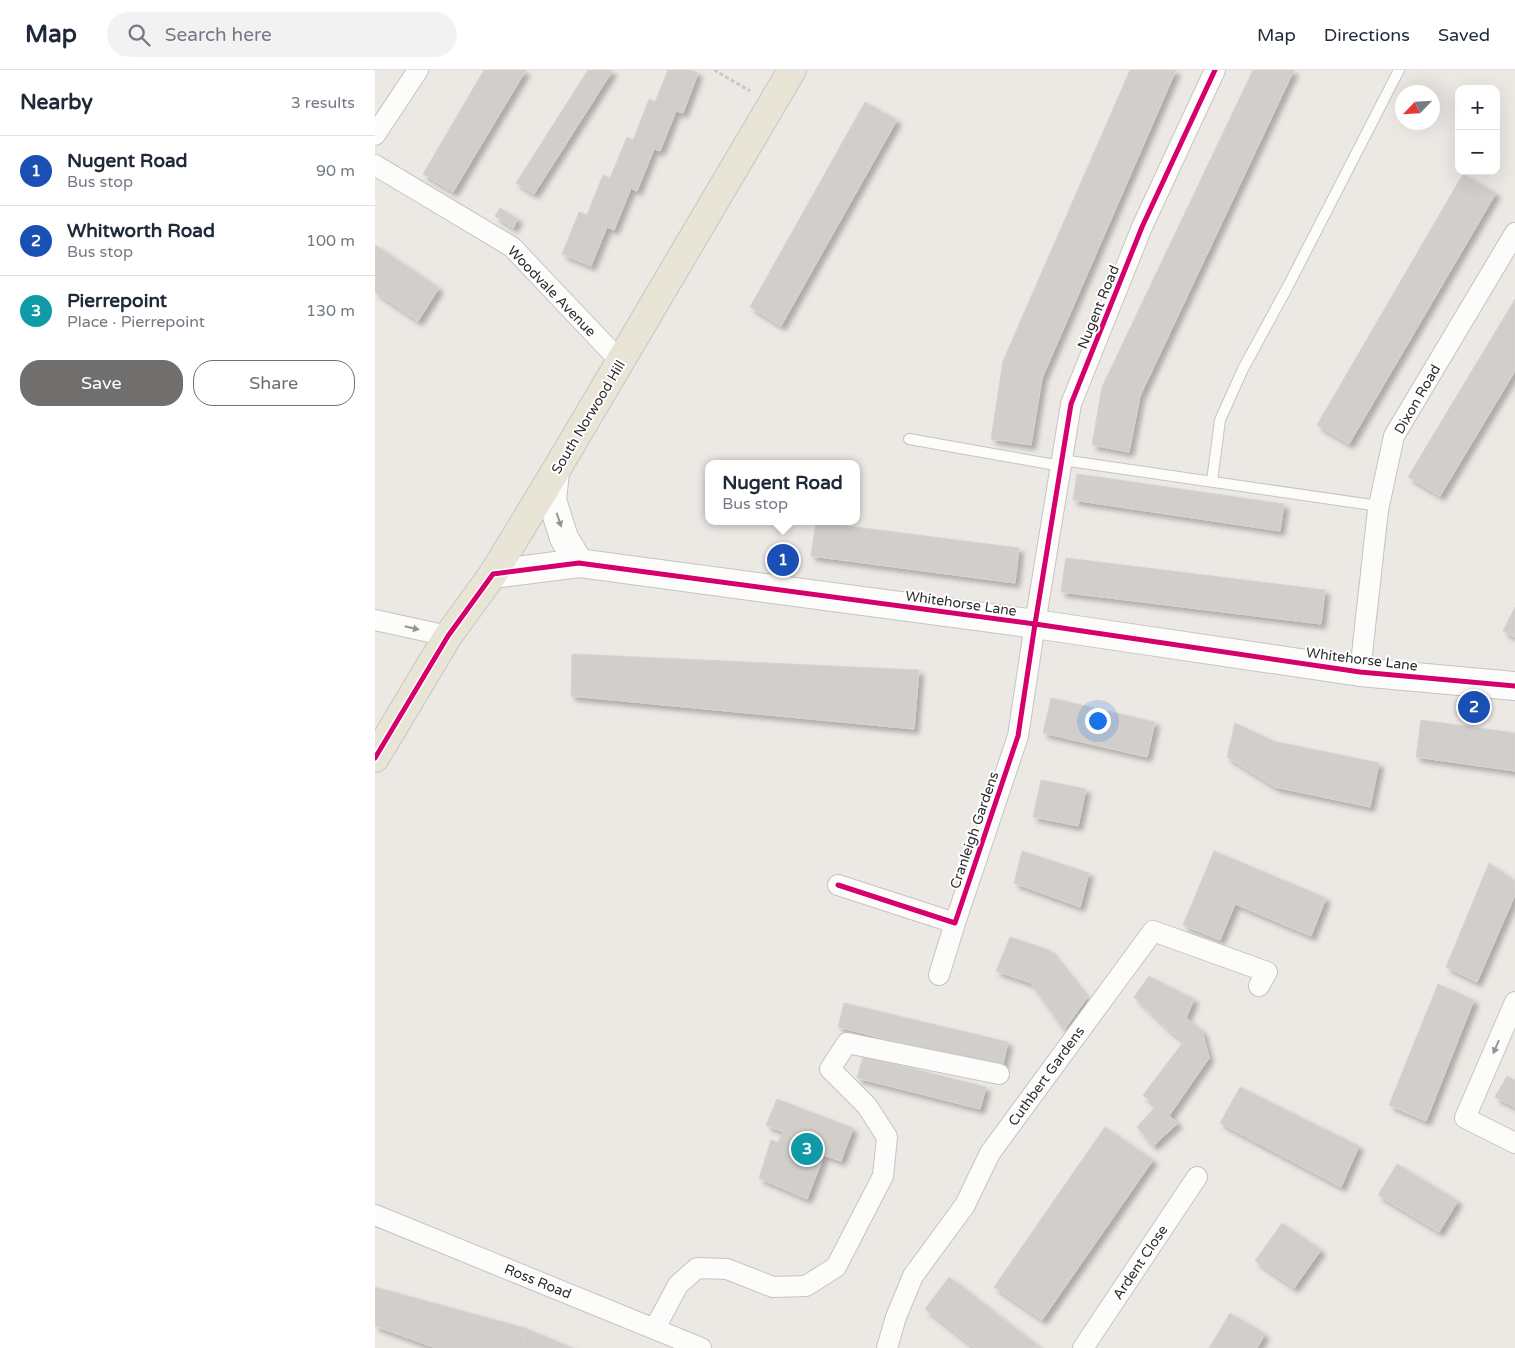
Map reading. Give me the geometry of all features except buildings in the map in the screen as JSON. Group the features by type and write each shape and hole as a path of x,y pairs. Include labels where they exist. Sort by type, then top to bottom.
{"main road":[{"name":"South Norwood Hill","path":"375,758 448,636 493,574 555,472 792,70"},
{"path":"555,472 552,500 564,538 579,564"},
{"name":"Whitehorse Lane","path":"493,574 579,564 1035,624 1361,672 1515,686"}],"street":[{"path":"375,135 418,70"},
{"name":"Nugent Road","path":"1035,624 1071,404 1142,227 1215,70"},
{"name":"Woodvale Avenue","path":"375,164 512,247 621,362"},
{"name":"Dixon Road","path":"1361,672 1379,506 1394,436 1515,233"},
{"path":"375,620 448,636"},
{"name":"Cranleigh Gardens","path":"939,975 1018,736 1035,624"},
{"path":"838,885 955,923"},
{"name":"Cuthbert Gardens","path":"887,1348 896,1317 913,1276 965,1205 989,1153 1153,931 1267,972 1259,986"},
{"path":"1515,1002 1465,1118 1515,1143"},
{"path":"655,1328 678,1285 697,1268 727,1269 773,1287 806,1286 836,1267 883,1176 887,1137 867,1106 830,1069 847,1043 999,1074"},
{"name":"Ardent Close","path":"1083,1348 1197,1177"},
{"name":"Ross Road","path":"375,1215 701,1348"}],"lane":[{"path":"1211,481 1220,420 1243,369 1287,288 1399,70"},
{"path":"909,439 1061,463 1211,481 1379,506"}],"path":[{"path":"713,70 772,104"}],"cycle path":[{"path":"838,885 955,923 1018,736 1071,404 1142,227 1215,70"},
{"path":"375,758 448,636 493,574 579,563 1035,624 1360,672 1515,686"}],"place":[{"name":"Nugent Road","path":"783,560"},
{"name":"Whitworth Road","path":"1474,707"},
{"name":"Pierrepoint","path":"807,1149"}]}
